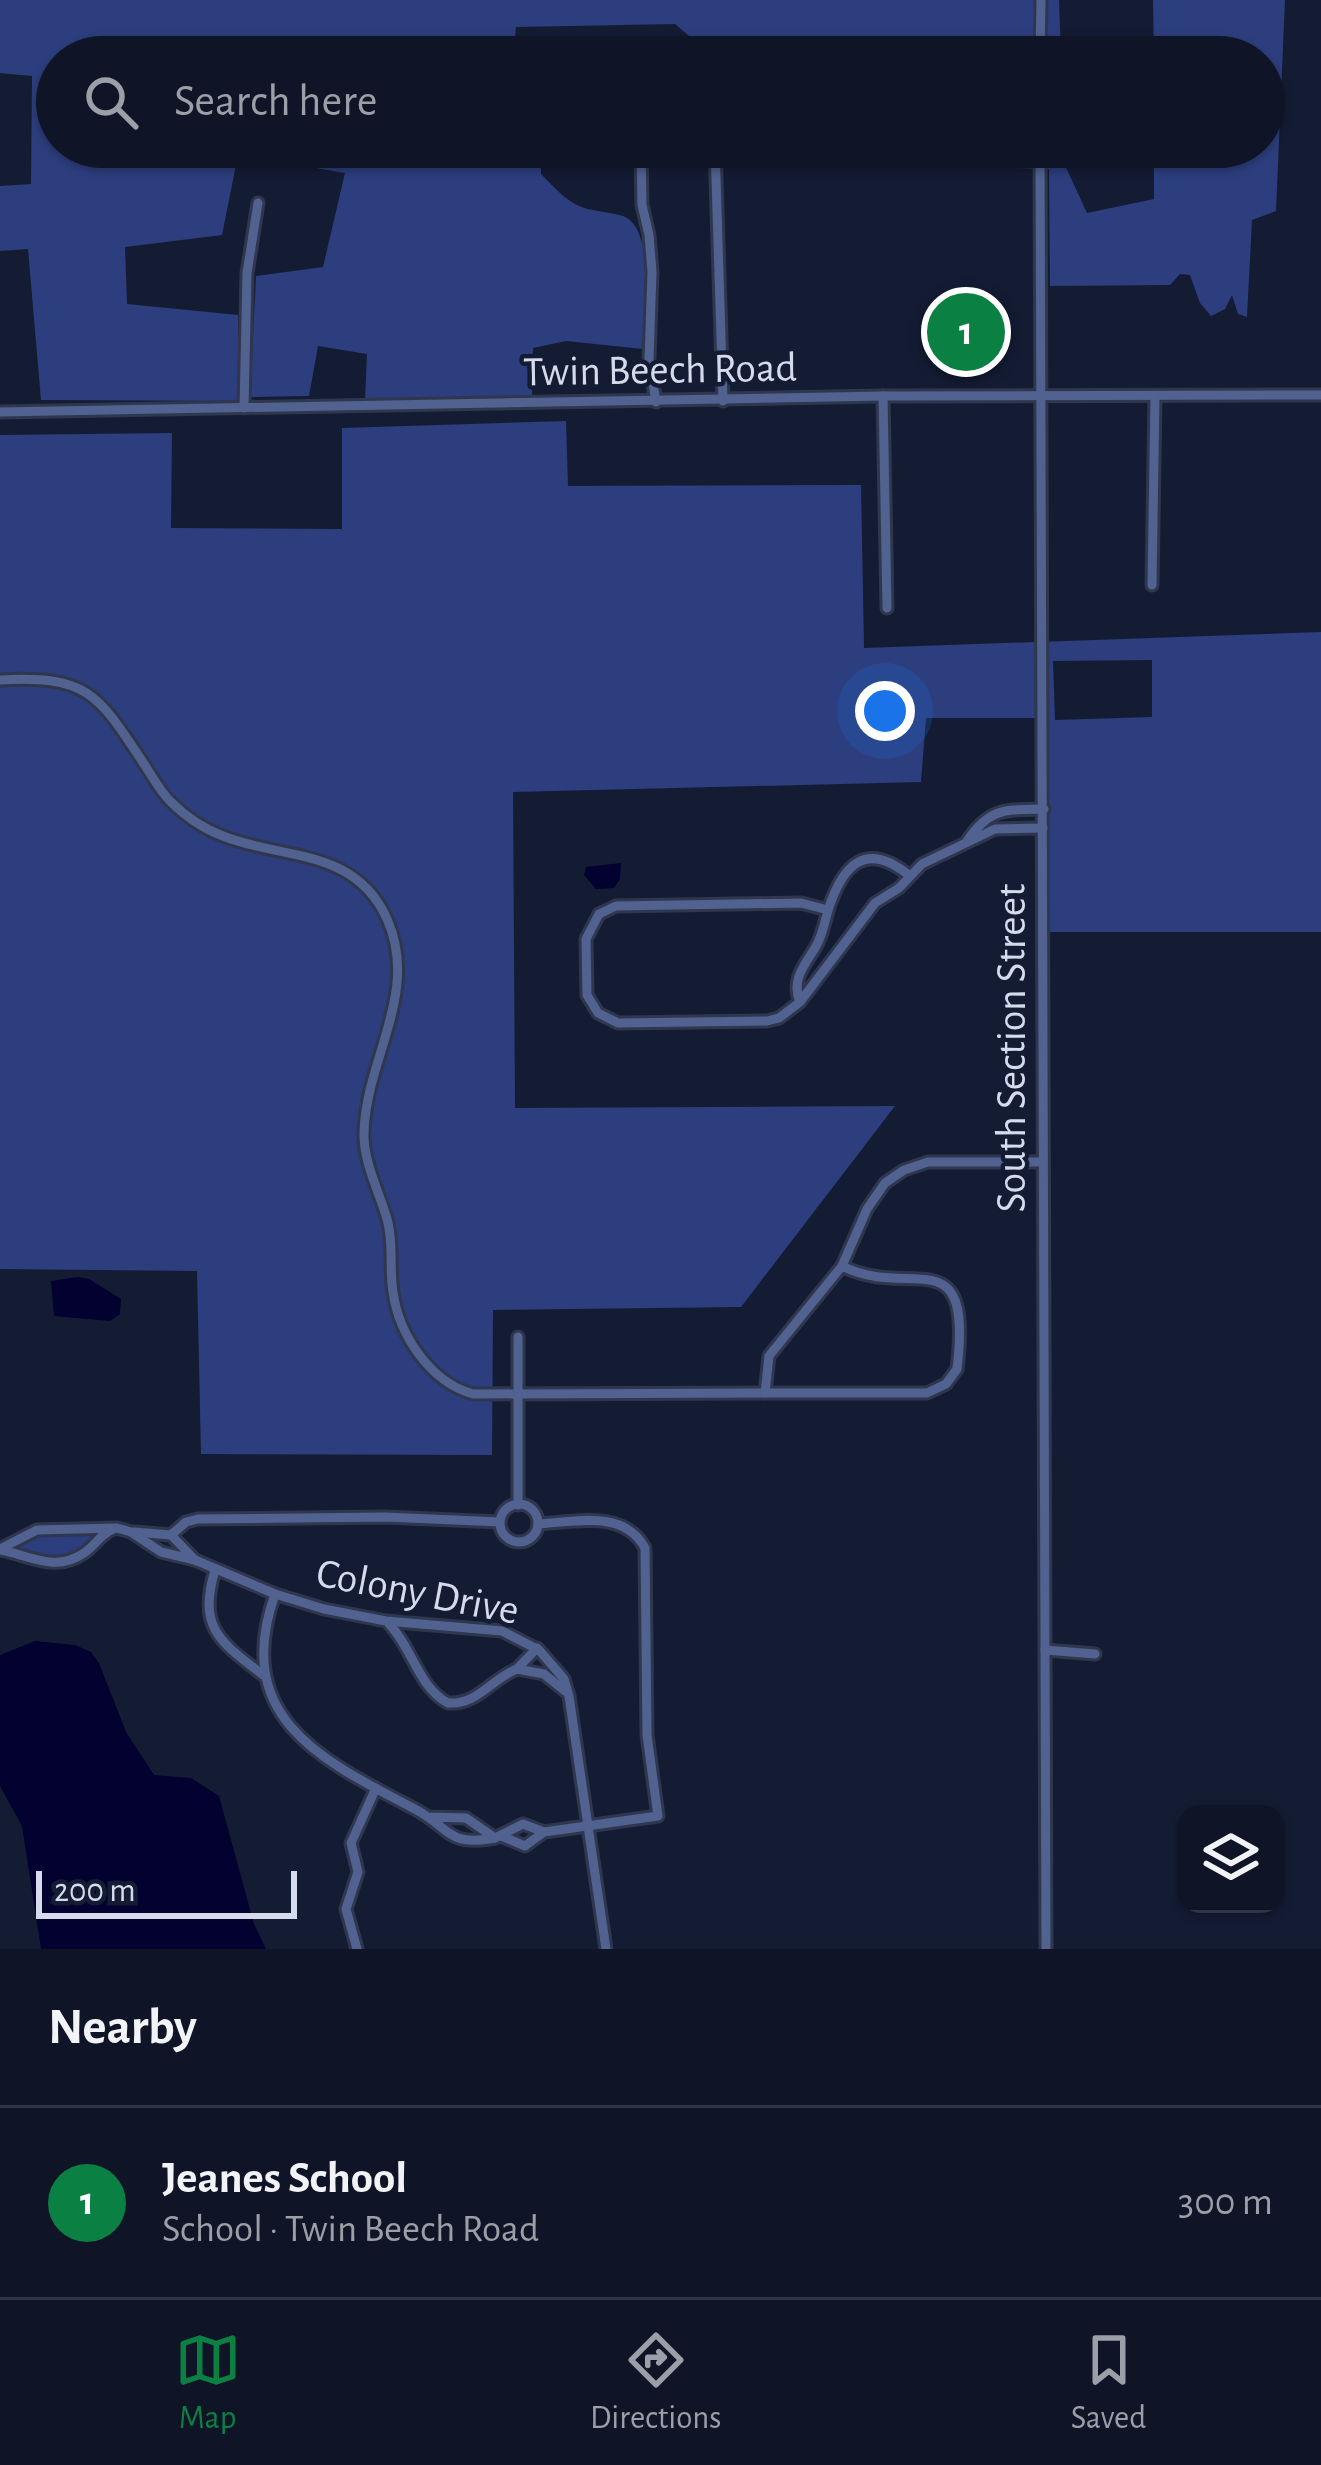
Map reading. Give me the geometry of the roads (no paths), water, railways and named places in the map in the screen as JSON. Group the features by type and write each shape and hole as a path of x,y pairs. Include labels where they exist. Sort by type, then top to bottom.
{"street":[{"path":"1040,36 1041,0"},
{"path":"641,168 652,272 650,359 656,402"},
{"path":"717,168 723,401"},
{"name":"South Section Street","path":"1040,168 1046,1949"},
{"path":"244,408 249,249 258,202"},
{"name":"Twin Beech Road","path":"0,412 883,396 1321,395"},
{"path":"883,396 887,608"},
{"path":"1152,585 1155,396"},
{"path":"0,680 44,678 83,690 100,701 167,798 194,821 225,837 335,865 364,887 386,916 396,948 399,982 363,1133 388,1224 398,1315 410,1343 449,1385 473,1394 518,1395 927,1393 946,1384 957,1369 958,1308 946,1289 927,1277 865,1277 842,1266"},
{"path":"967,841 988,815 1044,809"},
{"path":"828,910 801,903 616,906 599,914 588,931 587,995 610,1021 753,1023 779,1018 800,1002 875,903 922,864 995,829 1043,828"},
{"path":"800,1002 796,995 799,975 819,941 838,878 855,863 887,860 910,876"},
{"path":"765,1393 769,1356 842,1266 876,1194 904,1170 936,1162 1043,1162"},
{"path":"518,1336 518,1504"},
{"path":"518,1504 534,1512 538,1524 530,1539 519,1542 503,1534 500,1522 504,1512 518,1504"},
{"path":"171,1535 198,1519 385,1517 500,1522"},
{"path":"215,1570 207,1597 214,1632 263,1676 274,1700 321,1758 429,1816 461,1842 498,1837 523,1824 544,1832 658,1816 647,1736 647,1556 638,1537 620,1524 538,1524"},
{"path":"0,1549 40,1562 67,1561 117,1528"},
{"name":"Colony Drive","path":"0,1549 37,1529 117,1528 171,1535 195,1560"},
{"name":"Colony Drive","path":"131,1532 161,1552 195,1560 275,1594 386,1621 502,1631 537,1648 564,1679 568,1696 606,1949"},
{"path":"263,1676 265,1624 275,1594"},
{"path":"386,1621 399,1634 431,1690 448,1703 468,1702 504,1674 518,1670 544,1673 568,1696"},
{"path":"518,1670 537,1648"},
{"path":"1045,1650 1096,1654"},
{"path":"356,1949 346,1909 358,1872 351,1844 376,1788"},
{"path":"429,1816 466,1818 525,1846 544,1832"}],"place":[{"name":"Jeanes School","path":"966,332"}]}
